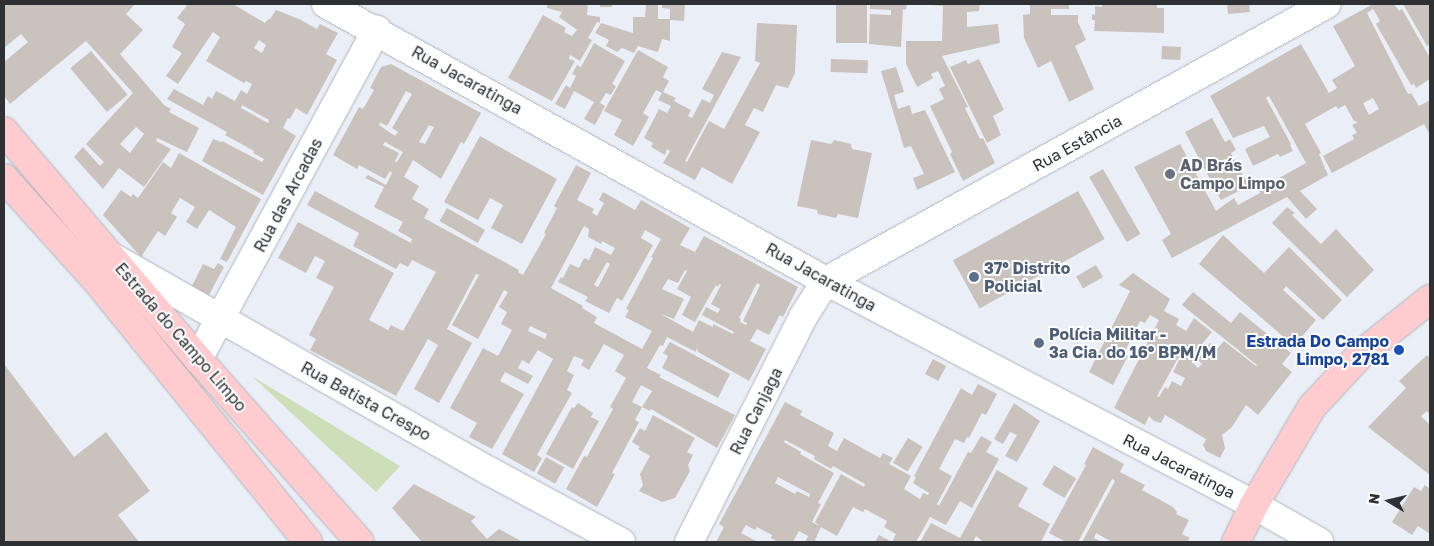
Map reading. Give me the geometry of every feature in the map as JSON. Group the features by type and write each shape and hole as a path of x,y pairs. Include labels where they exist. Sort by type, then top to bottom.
{"main road":[{"name":"Estrada do Campo Limpo","path":"4,131 198,359 360,542"},
{"name":"Estrada do Campo Limpo","path":"4,178 96,280 308,542"},
{"path":"1236,542 1254,505 1312,408 1361,354 1430,299"}],"street":[{"name":"Rua Jacaratinga","path":"326,4 377,30 826,281 1254,505 1319,542"},
{"name":"Rua Estância","path":"826,281 1327,4"},
{"name":"Rua das Arcadas","path":"198,359 377,30"},
{"name":"Rua Batista Crespo","path":"112,257 489,471 621,542"},
{"name":"Rua Canjaga","path":"689,542 803,317 826,281"}],"green space":[{"path":"253,377 400,466 376,492"}],"building":[{"path":"4,4 135,4 126,14 143,30 120,54 164,105 171,109 169,112 199,128 187,152 157,138 156,141 171,149 144,187 119,168 103,189 74,157 83,147 100,166 104,162 86,144 133,93 86,41 10,104 4,96 4,62 28,42 21,34 4,48","holes":["136,127 144,134 130,153 120,144"]},
{"path":"188,4 233,4 265,23 276,10 299,19 317,29 320,24 338,33 326,54 337,60 307,115 296,108 290,119 288,118 283,128 296,136 263,195 202,161 213,139 222,141 262,162 264,159 253,153 254,151 225,135 227,132 167,99 174,89 203,105 208,96 212,99 216,91 235,101 241,90 247,94 252,84 246,81 244,83 206,61 220,37 213,32 178,84 166,76 182,53 172,47 185,24 177,18","holes":["259,40 266,45 262,53 254,48","242,105 269,120 268,123 241,108"]},
{"path":"547,4 588,4 587,15 600,17 600,23 597,22 588,38 592,40 580,61 570,55 569,59 575,61 552,101 508,78 543,15 566,28 564,32 572,36 577,30 559,17 562,12 547,8"},
{"path":"600,4 612,4 612,7 600,7"},
{"path":"646,4 658,5 658,19 670,19 670,9 662,8 662,4 685,4 684,21 670,20 670,41 662,39 658,52 638,46 634,53 622,48 617,52 606,46 609,40 595,33 601,23 633,33 633,17 645,17"},
{"path":"836,4 867,4 867,43 836,43"},
{"path":"870,4 907,4 906,10 903,9 901,47 869,44 870,14 891,15 891,10 870,9"},
{"path":"920,4 980,4 979,11 967,12 967,27 998,24 1000,43 942,56 968,107 965,108 980,139 983,138 995,163 963,181 950,154 952,152 930,106 944,99 939,89 945,86 938,71 931,74 933,78 917,87 906,64 906,41 942,41 943,6"},
{"path":"1030,4 1069,4 1069,9 1051,9 1051,15 1078,15 1078,22 1086,40 1075,46 1094,89 1069,102 1051,61 1038,68 1024,38 1023,15 1030,14"},
{"path":"1102,4 1157,4 1157,8 1164,8 1164,33 1094,31 1095,20 1092,20 1092,14 1095,15 1095,6 1102,7"},
{"path":"1227,4 1249,4 1250,12 1228,14"},
{"path":"1373,4 1394,4 1399,11 1402,9 1430,58 1430,79 1416,88 1414,84 1411,85 1376,24 1380,21 1373,9 1367,13 1408,94 1411,93 1419,106 1430,100 1430,135 1424,124 1332,173 1323,156 1354,139 1352,135 1357,133 1352,125 1358,122 1354,121 1345,105 1338,109 1336,106 1305,124 1321,153 1319,154 1328,175 1300,191 1317,209 1306,219 1287,197 1172,258 1162,240 1171,234 1134,167 1180,144 1216,211 1234,198 1238,205 1260,193 1255,185 1265,179 1268,184 1306,163 1269,96 1266,98 1293,151 1280,157 1278,154 1253,166 1245,149 1270,137 1264,126 1233,138 1210,96 1301,44 1329,93 1337,88 1332,80 1355,66 1333,26","holes":["1373,98 1379,109 1369,115 1363,103"]},
{"path":"1403,4 1430,4 1430,44 1427,46"},
{"path":"757,23 797,25 795,73 788,88 776,85 763,112 754,108 745,125 760,132 732,184 702,167 695,180 663,163 670,151 667,149 665,155 651,147 653,143 644,138 659,109 667,113 671,106 658,100 662,93 656,90 643,113 649,117 633,146 614,135 622,120 604,111 638,50 668,67 663,77 669,81 663,92 676,98 674,101 691,110 688,116 692,118 702,99 710,103 714,95 702,89 722,52 741,57 685,161 687,162 709,121 724,129 760,63 755,61"},
{"path":"594,43 625,61 612,84 616,86 611,95 606,93 600,103 605,106 595,125 584,119 594,102 574,91 565,109 555,104 566,85 570,88 576,76 572,74 577,65 581,67"},
{"path":"1162,46 1181,47 1180,60 1161,59"},
{"path":"91,51 128,95 107,112 70,68"},
{"path":"831,59 868,60 868,73 831,72"},
{"path":"979,59 1004,110 993,116 1001,135 987,143 950,67 966,60 968,64"},
{"path":"391,64 481,113 464,144 461,142 441,179 413,160 404,177 419,186 412,199 429,209 424,218 519,270 518,272 523,275 546,234 544,233 557,208 554,206 576,165 591,173 577,200 594,209 592,213 597,216 604,203 599,200 603,192 635,210 641,200 690,228 680,245 695,252 704,236 798,287 783,317 780,315 769,335 757,329 750,341 766,349 749,381 698,352 697,348 696,352 667,337 663,346 660,345 647,368 661,375 659,377 735,415 717,448 651,409 650,411 642,407 635,420 639,422 612,473 615,474 597,507 566,489 584,456 587,457 613,409 610,407 626,378 615,371 624,355 604,344 589,370 581,365 584,360 574,356 567,371 574,375 567,390 572,393 537,455 542,458 534,472 502,454 553,359 538,350 529,364 522,360 518,368 533,376 528,384 505,372 500,381 524,394 492,449 469,437 477,423 450,408 483,348 498,356 512,330 501,324 507,312 499,307 508,292 504,290 478,339 452,325 479,275 476,274 447,329 472,343 439,403 414,389 438,345 428,339 396,396 310,350 316,339 309,335 334,287 316,278 325,261 315,256 306,273 278,258 298,222 394,273 369,320 388,330 391,325 403,331 436,272 412,260 408,267 400,263 396,269 353,246 359,233 307,205 315,191 411,243 412,239 398,231 403,222 374,207 384,187 365,178 368,175 386,185 392,173 390,171 385,179 359,165 357,169 333,155 359,107 363,109 374,90 370,88 381,67","holes":["406,91 412,94 392,128 398,132 395,136 379,125 380,122 387,126","429,125 434,127 425,144 419,142","385,142 403,152 397,162 395,161 399,153 383,145","584,226 589,229 588,237 601,244 602,241 615,248 611,255 595,247 589,260 584,258 579,268 570,264 563,278 561,277 558,282 588,297 585,301 609,313 617,298 622,301 653,245 641,238 645,230 661,239 626,309 629,310 625,317 652,331 642,349 594,323 597,317 582,308 583,306 551,288","607,262 610,264 598,287 594,285","685,270 687,271 677,289 691,297 682,315 695,322 716,285 718,287 719,284 721,285 711,304 720,309 718,313 706,307 702,315 734,332 733,334 713,324 713,327 699,320 693,332 661,314 674,319 684,299 662,289 668,279 678,283","757,283 760,285 743,321 747,323 746,325 740,322 741,319 739,318","530,326 547,334 545,339 528,331","641,385 652,391 642,407 632,402"]},
{"path":"896,67 904,92 894,95 898,109 910,105 912,114 925,110 955,172 917,190 913,178 924,174 911,146 904,148 881,71"},
{"path":"1212,118 1225,142 1230,139 1236,150 1231,153 1249,186 1221,200 1185,132"},
{"path":"480,136 557,179 522,244 491,228 503,205 490,198 478,220 444,202"},
{"path":"811,140 831,144 834,140 851,144 852,149 872,153 858,218 838,214 836,218 818,214 817,210 797,206"},
{"path":"179,153 261,199 227,262 220,259 236,227 209,210 197,229 186,222 195,207 180,198 171,213 177,217 165,236 158,231 141,257 103,215 121,190 131,197 133,194 138,198 163,162 171,168"},
{"path":"1103,169 1140,234 1127,242 1089,177"},
{"path":"1078,191 1105,239 980,308 953,260"},
{"path":"1287,207 1295,213 1292,215 1321,244 1336,229 1374,270 1347,297 1272,223"},
{"path":"447,208 485,230 478,243 440,221"},
{"path":"1223,235 1264,273 1289,247 1342,300 1323,320 1286,286 1283,290 1316,320 1294,346 1199,264"},
{"path":"218,263 224,267 209,295 192,286 203,264 214,269"},
{"path":"1096,265 1103,277 1083,289 1076,276"},
{"path":"1133,273 1170,299 1164,311 1179,319 1176,325 1186,331 1194,318 1212,332 1193,355 1197,358 1210,343 1217,349 1224,341 1257,365 1182,305 1193,292 1231,323 1240,312 1291,353 1282,364 1292,372 1258,415 1246,405 1232,427 1222,435 1225,448 1220,458 1206,451 1203,445 1206,439 1165,415 1161,423 1154,421 1149,416 1145,425 1114,408 1159,320 1150,315 1145,323 1140,321 1124,353 1128,356 1113,385 1089,372 1130,291 1119,285","holes":["1178,358 1180,358 1173,372 1185,378 1181,386 1172,381 1168,389 1165,387 1159,397 1157,396","1197,359 1202,364 1198,368 1193,363"]},
{"path":"670,342 730,374 718,398 662,368 668,356 663,353"},
{"path":"1427,355 1430,358 1430,415 1427,411 1421,416 1430,425 1430,475 1368,427 1406,388 1399,381"},
{"path":"933,359 946,366 938,381 925,374"},
{"path":"4,364 74,457 106,432 150,491 118,515 139,542 4,542"},
{"path":"978,384 997,394 986,415 982,413 969,438 967,437 964,443 955,439 939,469 952,476 937,504 939,506 968,452 971,453 981,436 992,442 986,452 999,459 972,508 960,501 946,525 930,517 916,542 892,542 896,534 884,527 887,521 865,509 863,512 853,507 837,536 821,527 815,540 819,542 805,542 808,536 799,531 793,542 778,542 771,538 772,535 757,527 755,530 746,525 741,533 758,542 716,542 724,527 719,524 785,402 802,411 800,415 834,433 828,446 837,451 844,438 880,458 883,453 893,458 889,464 911,476 904,489 920,499 923,493 928,495 929,493 913,483 916,477 914,476 961,388 972,395","holes":["785,440 815,456 814,459 831,469 833,466 865,484 864,487 841,474 815,522 820,526 812,522 821,504 818,503 834,473 800,454 801,452 784,442","778,477 810,494 809,497 797,491 795,494 775,483"]},
{"path":"578,403 593,413 591,417 599,421 573,469 546,454 572,407 574,408"},
{"path":"1014,403 1040,421 1017,462 1005,456 1017,435 1010,432 1003,444 994,439"},
{"path":"653,415 695,438 687,452 693,455 688,465 690,471 675,498 662,502 639,491 643,485 640,474 650,456 638,449 640,447 632,442 640,428 645,431"},
{"path":"908,438 923,447 908,472 893,463"},
{"path":"1093,447 1124,464 1120,472 1145,485 1142,490 1173,507 1177,512 1176,514 1189,520 1182,534 1190,538 1187,542 1112,542 1096,533 1094,538 1102,542 1082,542 1115,481 1112,479 1078,542 1066,542 1049,533 1086,465 1084,464"},
{"path":"546,457 564,467 555,484 537,474"},
{"path":"1054,465 1076,478 1064,498 1042,485"},
{"path":"997,470 1028,488 1018,506 1050,524 1041,542 984,542 976,536 973,542 920,542 931,523 960,538"},
{"path":"414,484 476,517 471,521 487,539 499,529 523,542 422,542 392,508"},
{"path":"1425,485 1430,489 1430,534 1418,526 1412,535 1392,522 1414,487 1421,491"},
{"path":"879,535 892,542 875,542"}],"place":[{"name":"AD Brás Campo Limpo","path":"1170,174"},
{"name":"37º Distrito Policial","path":"974,277"},
{"name":"Polícia Militar - 3ª Cia. do 16º BPM/M","path":"1039,343"},
{"name":"Estrada Do Campo Limpo, 2781","path":"1399,350"}]}
